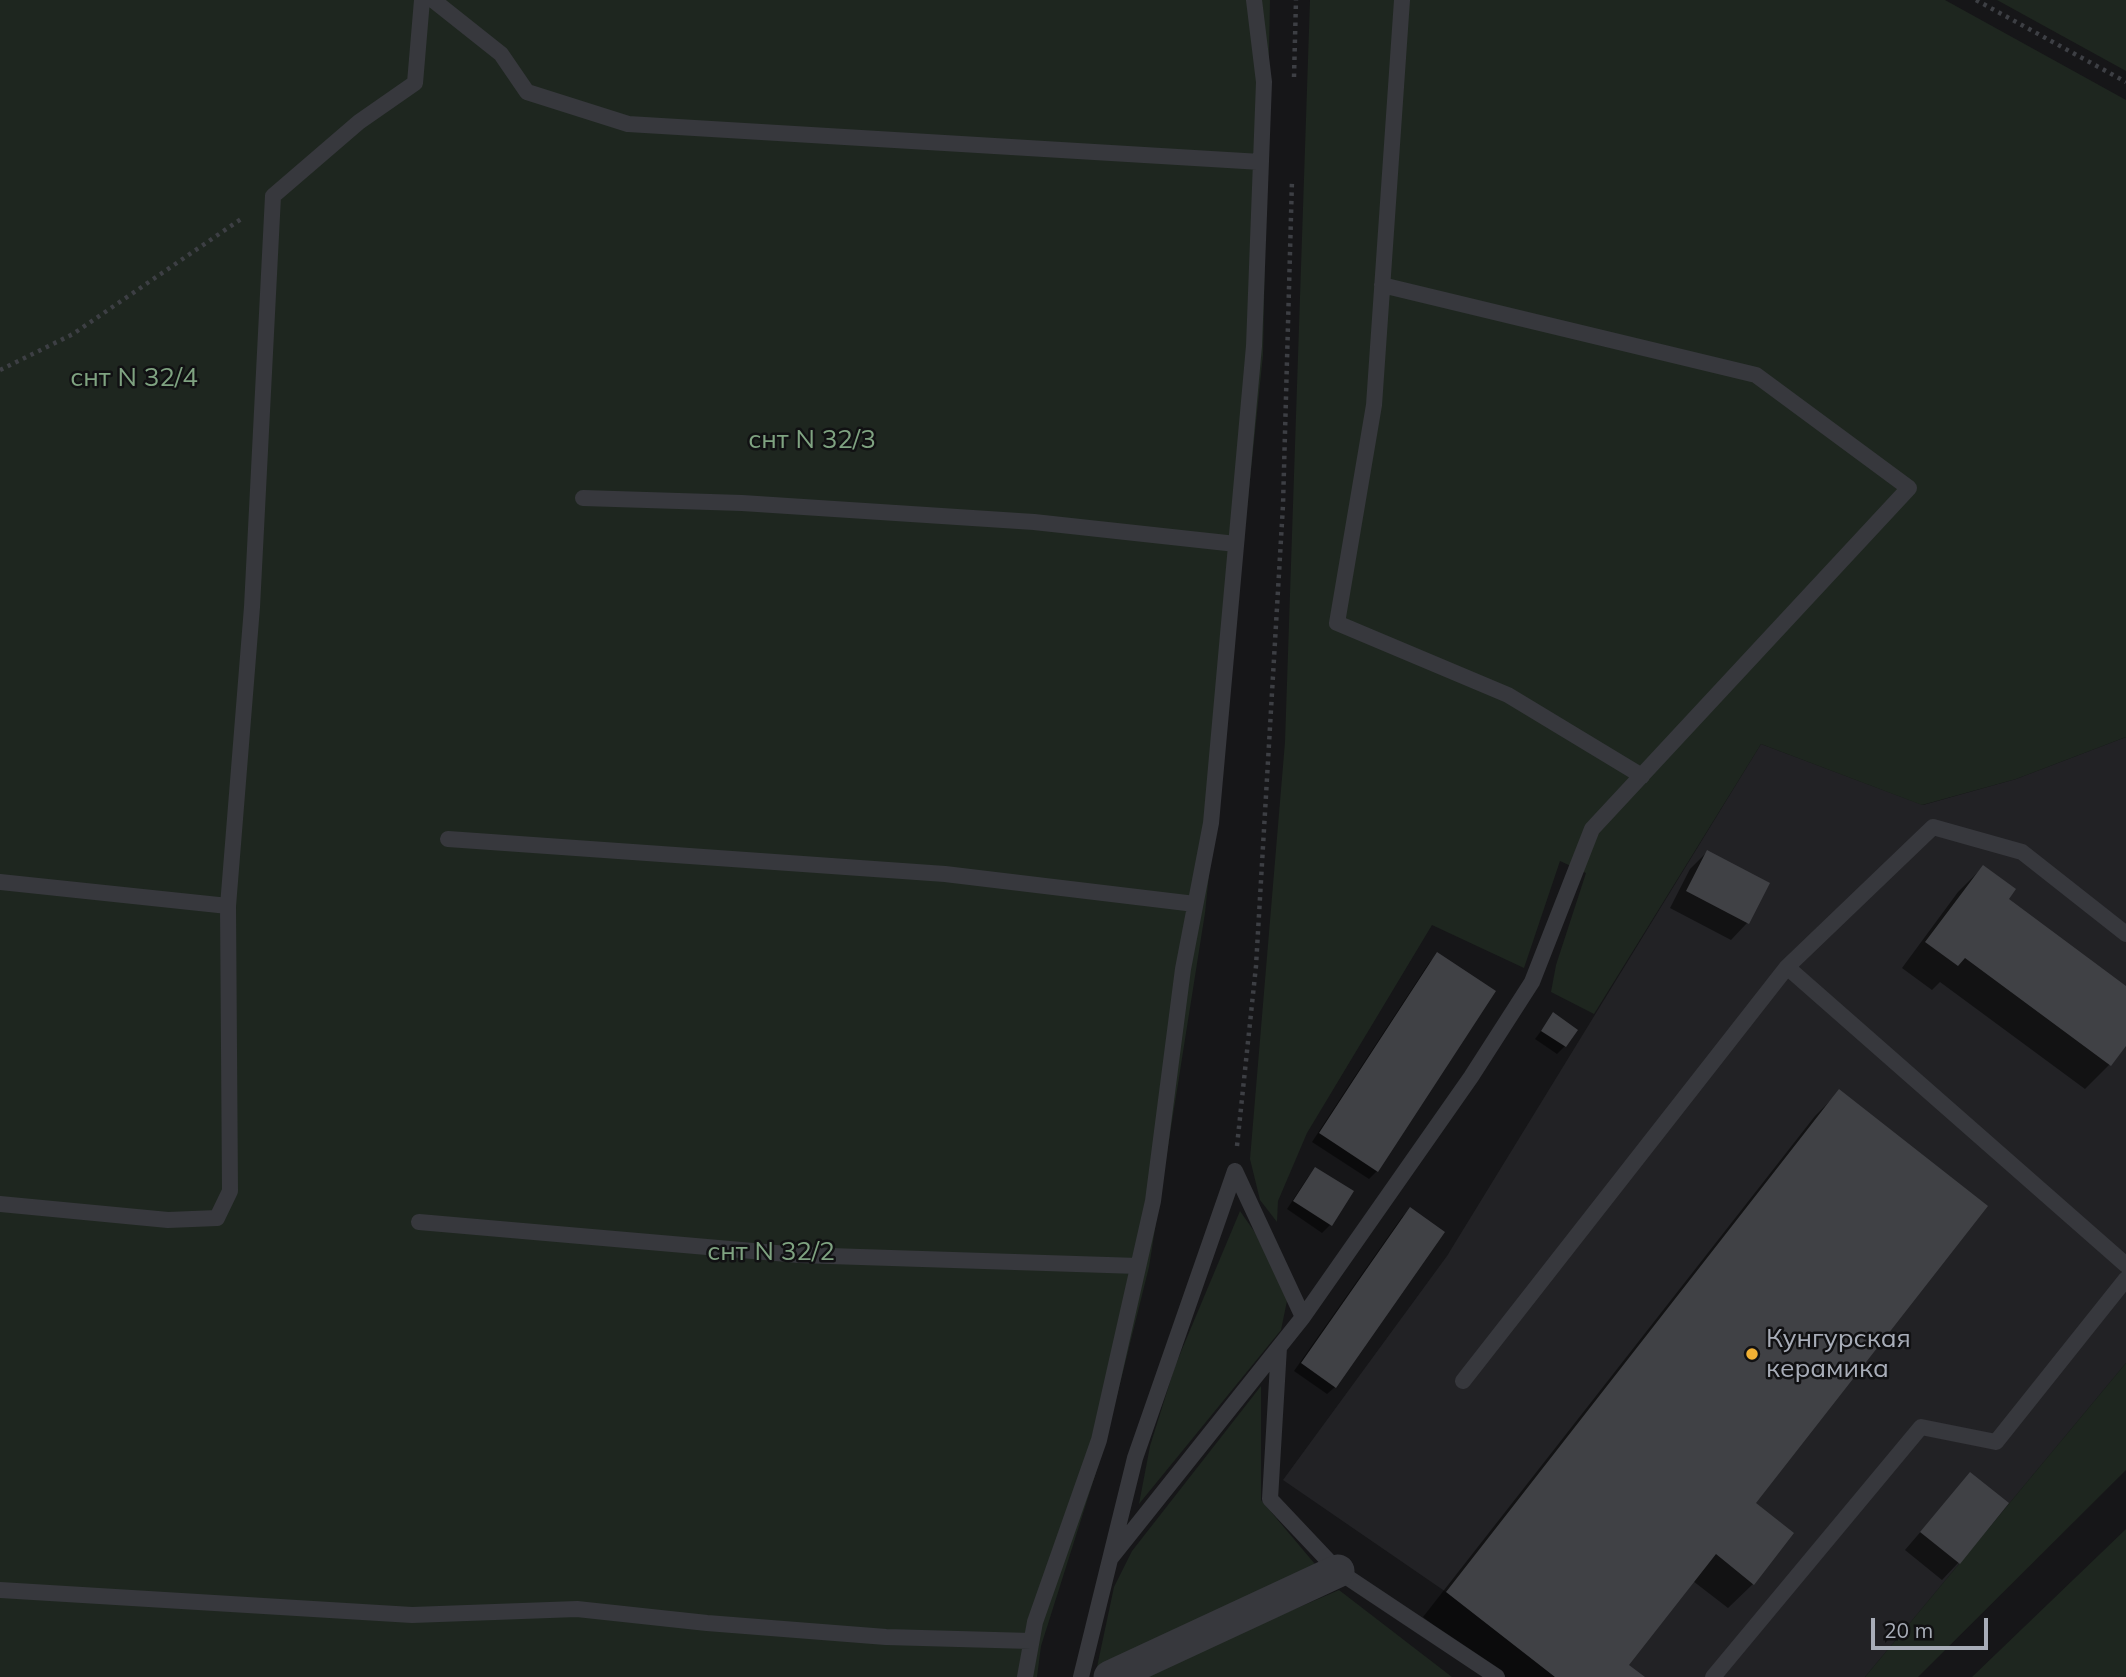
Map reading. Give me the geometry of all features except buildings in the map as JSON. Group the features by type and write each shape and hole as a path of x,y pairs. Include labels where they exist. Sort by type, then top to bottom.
{"street":[{"path":"1110,1677 1338,1571"}],"lane":[{"path":"0,1204 168,1220 217,1218 230,1191 228,906 252,607 273,196 359,122 415,83 422,0"},
{"path":"433,0 501,54 527,92 628,124 1261,162"},
{"path":"1025,1677 1035,1622 1099,1440 1153,1202 1182,969 1211,823 1254,346 1264,82 1254,0"},
{"path":"1402,0 1374,405 1337,623 1508,695 1642,776"},
{"path":"1110,1559 1303,1317 1471,1077 1532,982 1592,829 1909,488 1756,375 1382,285"},
{"path":"583,498 742,503 1034,522 1236,544"},
{"path":"1463,1381 1787,967 1933,827 2022,852 2126,934"},
{"path":"447,839 945,874 1195,904"},
{"path":"0,882 228,906"},
{"path":"1787,967 2126,1265"},
{"path":"1235,1171 1303,1317"},
{"path":"1081,1677 1135,1458 1235,1171"},
{"path":"419,1222 799,1255 1138,1266"},
{"path":"1713,1677 1921,1427 1996,1442 2126,1279"},
{"path":"1279,1347 1270,1499 1338,1571 1497,1677"},
{"path":"0,1590 412,1615 576,1609 707,1623 886,1637 1031,1641"}],"path":[{"path":"1294,82 1296,0"},
{"path":"1976,0 2126,82"},
{"path":"1235,1171 1256,966 1283,505 1292,177"},
{"path":"0,370 73,334 273,196"}],"shaded area":[{"path":"2126,737 2126,1363 1865,1677 1555,1677 1446,1592 1283,1480 1447,1256 1761,744 1923,805 2016,779"}],"green space":[{"path":"0,0 1270,0 1263,355 1205,913 1149,1267 1105,1444 1041,1646 1037,1677 0,1677"},
{"path":"1310,0 1945,0 2126,100 2126,737 2016,779 1922,805 1761,744 1594,1014 1551,992 1556,965 1586,873 1560,861 1524,968 1432,925 1307,1133 1278,1201 1277,1222 1260,1200 1250,1159 1285,742"},
{"path":"1997,0 2126,0 2126,71"},
{"path":"1240,1211 1254,1231 1288,1296 1281,1330 1139,1504 1150,1446 1175,1366"},
{"path":"2126,1363 2126,1470 1918,1677 1865,1677"},
{"path":"1261,1386 1261,1500 1320,1570 1097,1667 1114,1587 1132,1551"},
{"path":"2126,1529 2126,1677 1972,1677"},
{"path":"1339,1590 1452,1677 1137,1677"}],"place":[{"name":"Кунгурская керамика","path":"1752,1354"}],"park label":[{"name":"снт N 32/4","path":"134,378"},
{"name":"снт N 32/3","path":"812,440"},
{"name":"снт N 32/2","path":"771,1252"}]}
